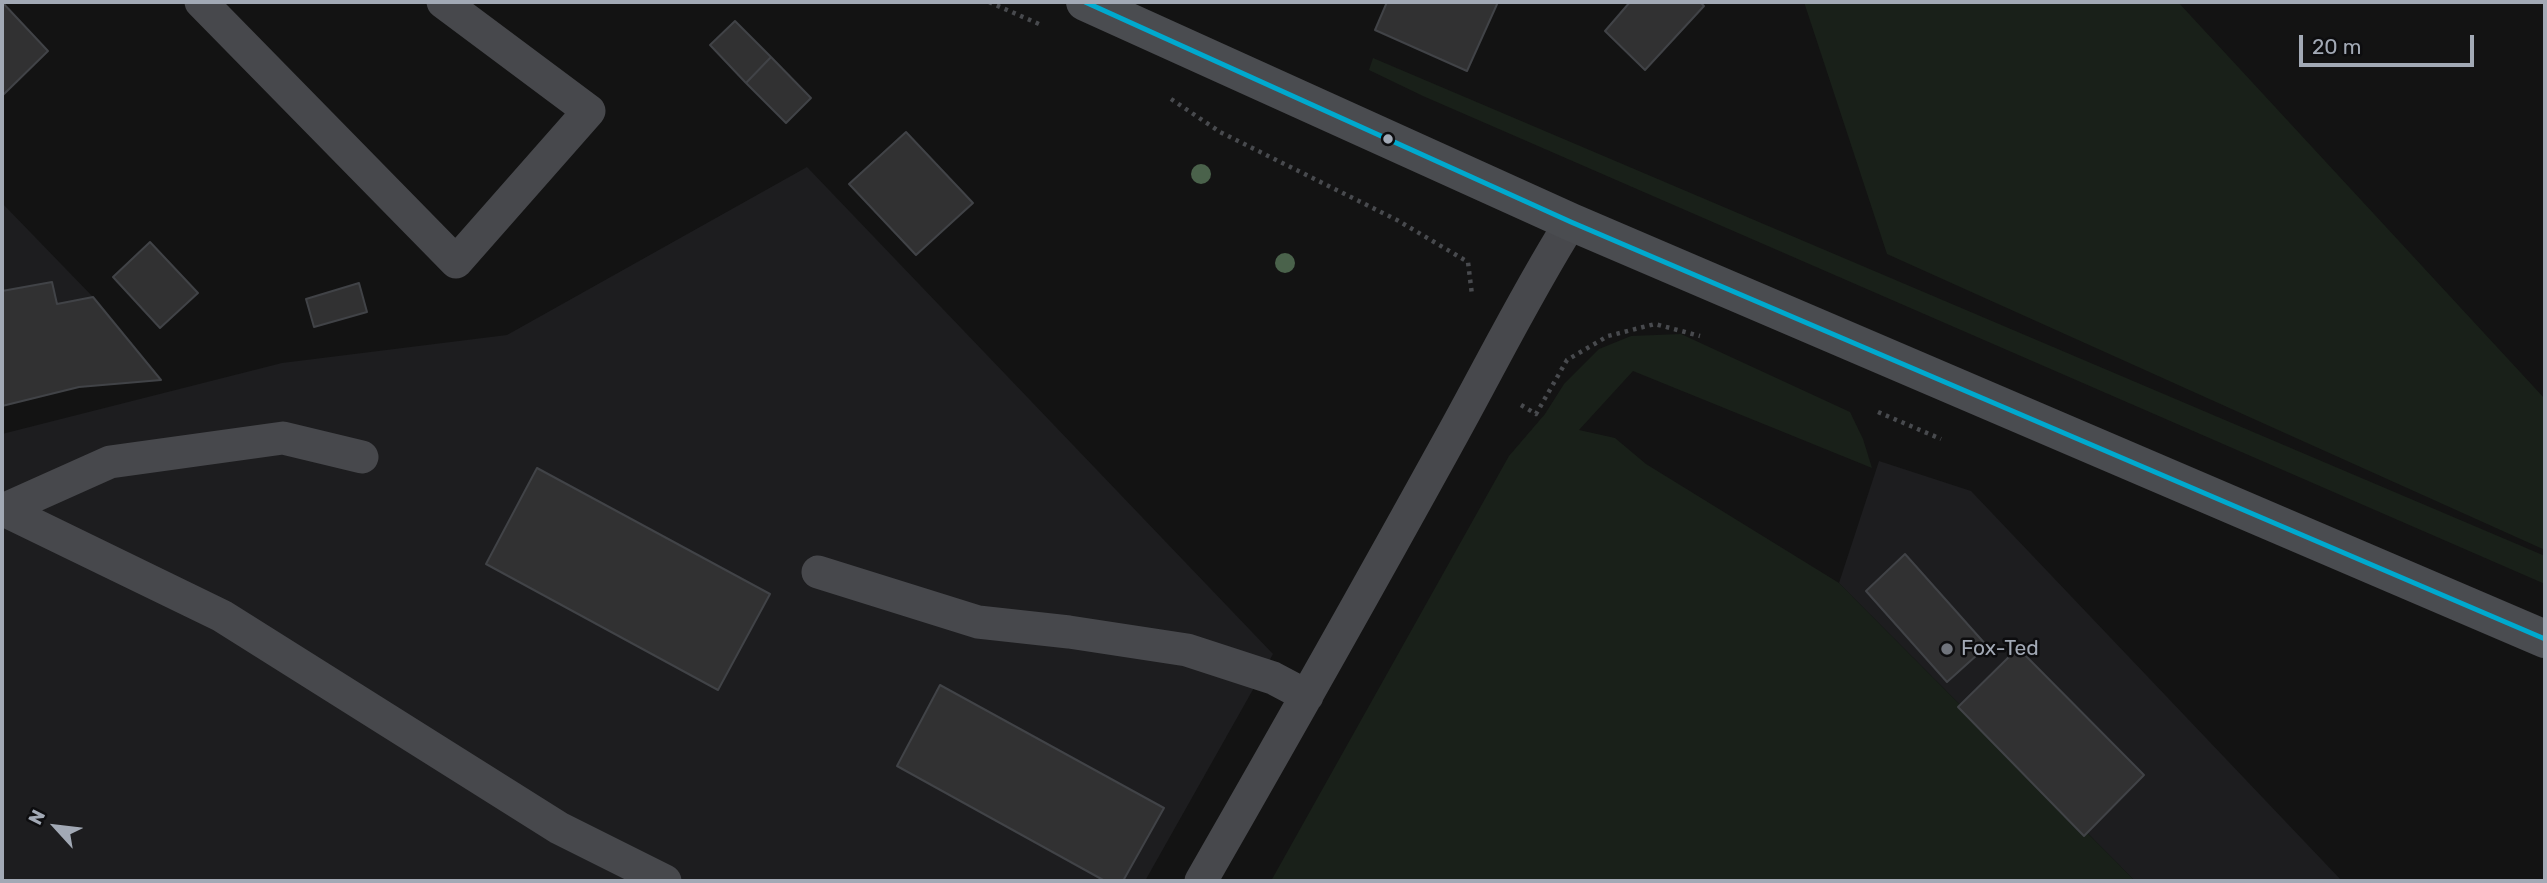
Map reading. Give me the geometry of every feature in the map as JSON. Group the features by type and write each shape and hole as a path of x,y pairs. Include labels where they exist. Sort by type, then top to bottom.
{"street":[{"path":"1085,2 1571,222 2545,639"}],"lane":[{"path":"201,2 456,262 589,111 443,2"},
{"path":"1201,881 1481,384 1534,282 1571,222"},
{"path":"3,509 110,463 150,457 283,438 362,457"},
{"path":"3,509 222,616 559,828 665,881"},
{"path":"818,572 978,622 1069,632 1187,650 1273,678 1307,696"}],"path":[{"path":"989,2 1051,30"},
{"path":"1166,96 1220,132 1397,220 1468,262 1472,296"},
{"path":"1536,414 1567,360 1608,336 1655,324 1707,338"}],"shaded area":[{"path":"1804,2 2178,2 2545,399 2545,550 1887,254"},
{"path":"1373,58 2545,556 2545,584 1423,96 1369,70"},
{"path":"807,167 1273,654 1145,881 2,881 2,434 282,363 507,335"},
{"path":"2,203 93,297 161,380 80,387 2,406"},
{"path":"1681,334 1850,412 1863,439 1872,468 1633,371 1579,430 1615,438 1646,464 1839,583 2135,881 1271,881 1509,456 1545,414 1564,384 1599,349 1631,336"},
{"path":"1879,461 1971,491 2342,881 2135,881 1839,583"}],"building":[{"path":"2,2 48,51 2,96"},
{"path":"1387,2 1498,2 1467,71 1375,30"},
{"path":"1630,2 1700,2 1704,6 1645,70 1605,31"},
{"path":"735,21 771,57 746,83 710,45"},
{"path":"771,57 811,98 786,123 746,83"},
{"path":"906,132 973,203 916,255 849,184"},
{"path":"150,242 198,293 160,328 113,277"},
{"path":"52,282 57,304 93,297 161,380 79,387 2,406 2,291"},
{"path":"359,283 367,312 314,327 306,299"},
{"path":"537,468 770,594 718,690 486,564"},
{"path":"1905,554 1987,646 1947,682 1866,591"},
{"path":"2018,648 2144,775 2084,836 1958,707"},
{"path":"940,685 1164,808 1123,881 1105,881 897,766"}],"transit line":[{"path":"1085,2 1571,222 2545,639"}],"place":[{"name":"Fox-Ted","path":"1947,649"}]}
